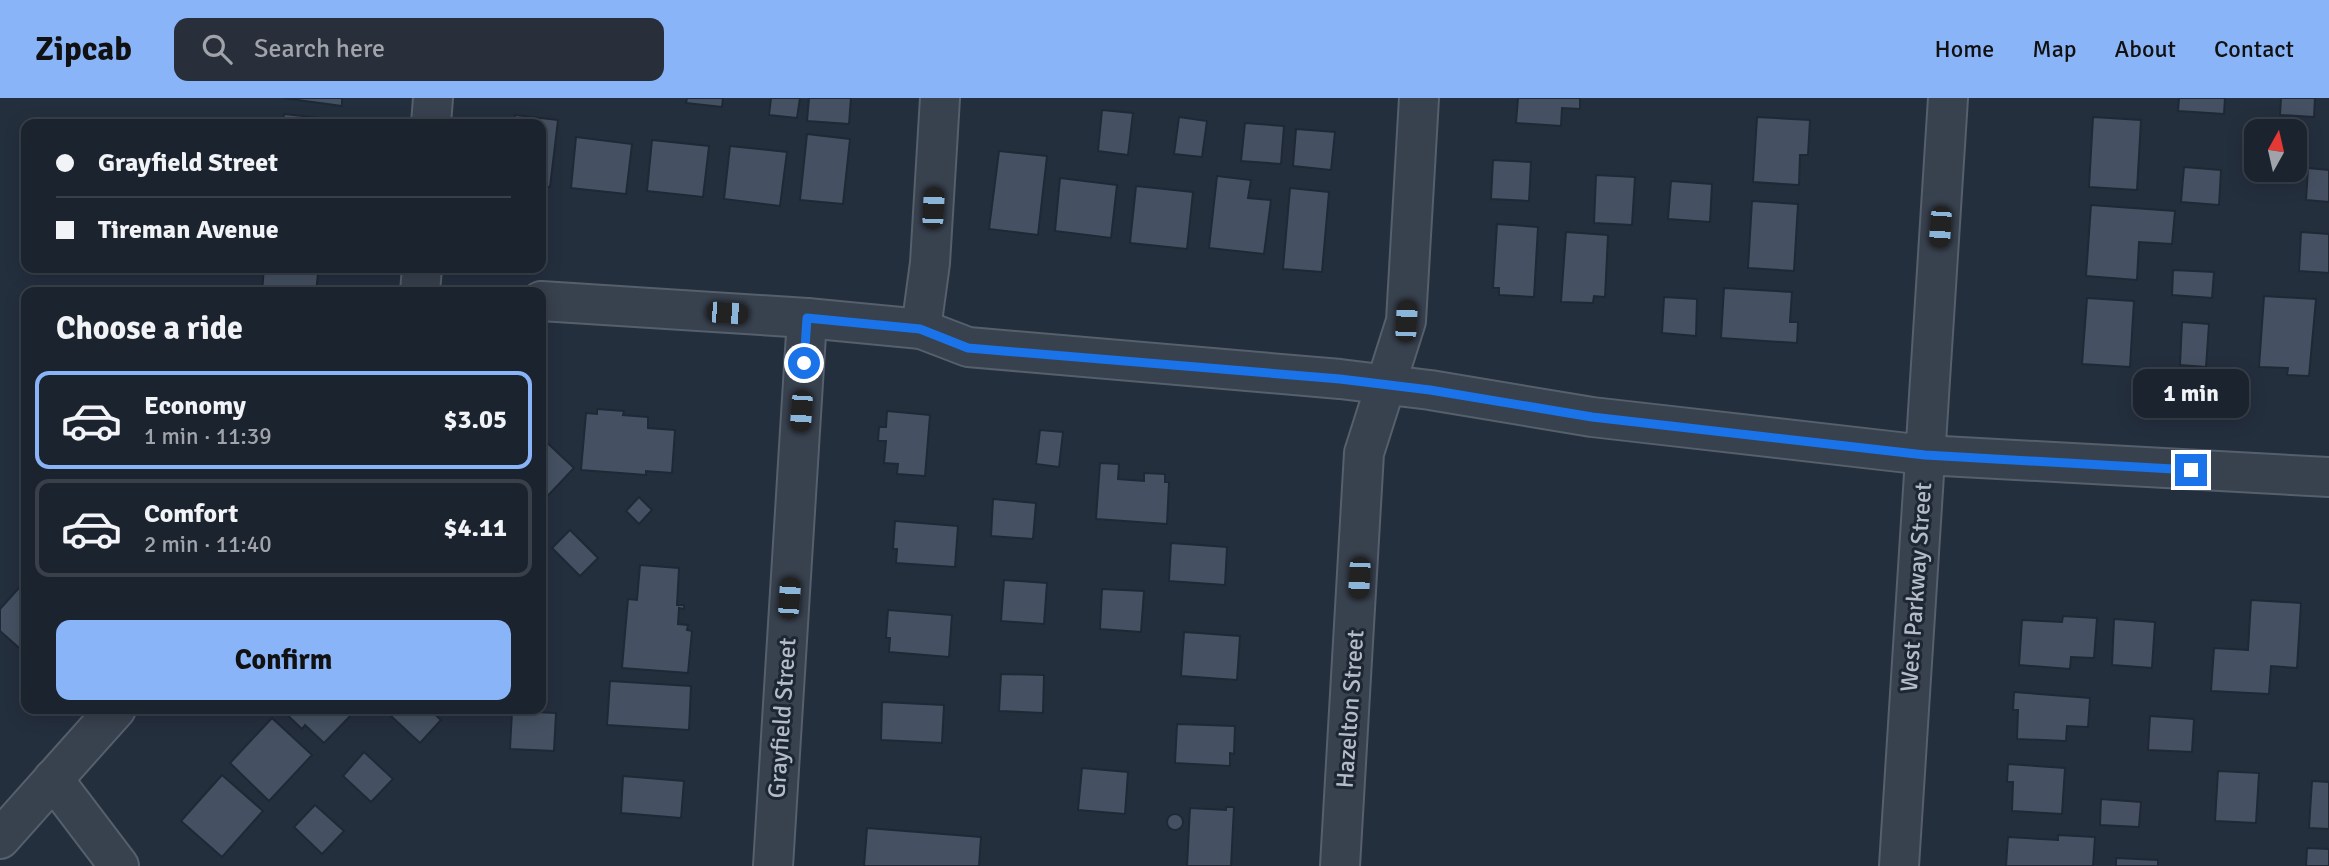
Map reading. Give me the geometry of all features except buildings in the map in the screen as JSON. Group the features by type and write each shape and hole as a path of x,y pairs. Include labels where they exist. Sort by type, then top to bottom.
{"street":[{"path":"431,119 433,98"},
{"path":"920,329 930,263 940,98"},
{"name":"Hazelton Street","path":"1340,866 1364,453 1406,321 1419,98"},
{"name":"West Parkway Street","path":"1899,866 1948,98"},
{"path":"546,301 807,318 920,329 968,348 1385,385 1592,417 1925,455 2329,477"},
{"name":"Grayfield Street","path":"773,866 807,318"},
{"path":"0,839 111,714"},
{"path":"52,779 119,866"}],"route":[{"path":"804,363 807,318 920,329 968,348 1340,379 1430,390 1592,417 1925,455 2191,470"}]}
